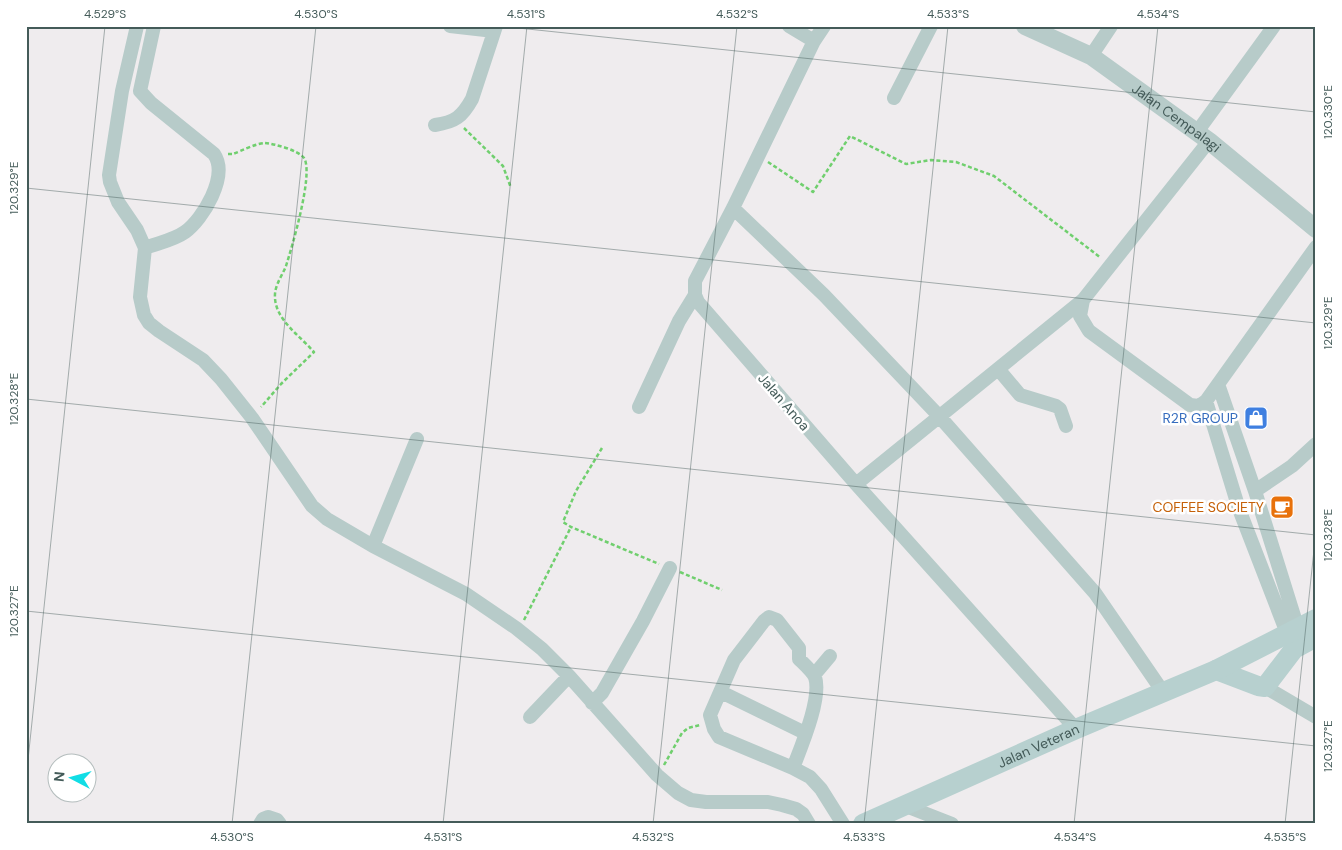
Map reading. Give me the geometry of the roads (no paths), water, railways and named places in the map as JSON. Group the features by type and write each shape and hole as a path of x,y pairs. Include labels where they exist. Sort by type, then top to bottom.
{"main road":[{"name":"Jalan Veteran","path":"1265,687 1299,639 1316,619"},
{"name":"Jalan Veteran","path":"863,824 1162,692 1299,639"},
{"path":"1216,670 1265,687"}],"street":[{"path":"137,26 122,91 109,175 118,202 137,230 146,248 140,297 144,315 149,323 203,360 221,379 252,418 312,506 327,519 373,546 466,594 516,628 542,649 596,699 657,775 678,793 690,800 706,802 768,802 796,808 803,814 809,824"},
{"path":"146,248 177,237 192,226 212,199 218,177 218,160 214,154 140,91 154,26"},
{"path":"435,125 455,120 466,109 472,99 495,28 450,26"},
{"path":"789,26 814,41"},
{"path":"639,407 679,321 695,295 695,281 733,208 814,41 824,26"},
{"path":"894,98 930,26"},
{"name":"Jalan Cempalagi","path":"1024,26 1091,56 1203,137 1316,229"},
{"path":"1091,56 1111,26"},
{"path":"856,484 1083,300 1203,137 1274,26"},
{"path":"733,208 824,295 939,416 1095,593 1162,692"},
{"path":"1083,300 1080,316 1089,331 1190,405 1199,406 1206,401 1316,248"},
{"name":"Jalan Anoa","path":"695,295 698,302 856,484 1076,729"},
{"path":"999,370 1020,395 1056,406 1060,409 1066,426"},
{"path":"1218,384 1255,490 1299,639"},
{"path":"1206,401 1239,509 1299,639"},
{"path":"373,546 418,439"},
{"path":"1255,490 1292,466 1316,444"},
{"path":"596,699 643,621 670,568"},
{"path":"793,768 815,705 816,686 814,675 799,660 799,648 777,620 769,617 764,620 734,660 710,715 711,722 720,737 810,777 821,789 843,824"},
{"path":"814,675 830,656"},
{"path":"530,717 569,676"},
{"path":"1265,687 1316,717"},
{"path":"721,692 805,733"},
{"path":"906,806 952,824"},
{"path":"260,824 263,819 268,817 280,824"}],"place":[{"name":"R2R GROUP","path":"1256,418"},
{"name":"COFFEE SOCIETY","path":"1282,507"}]}
